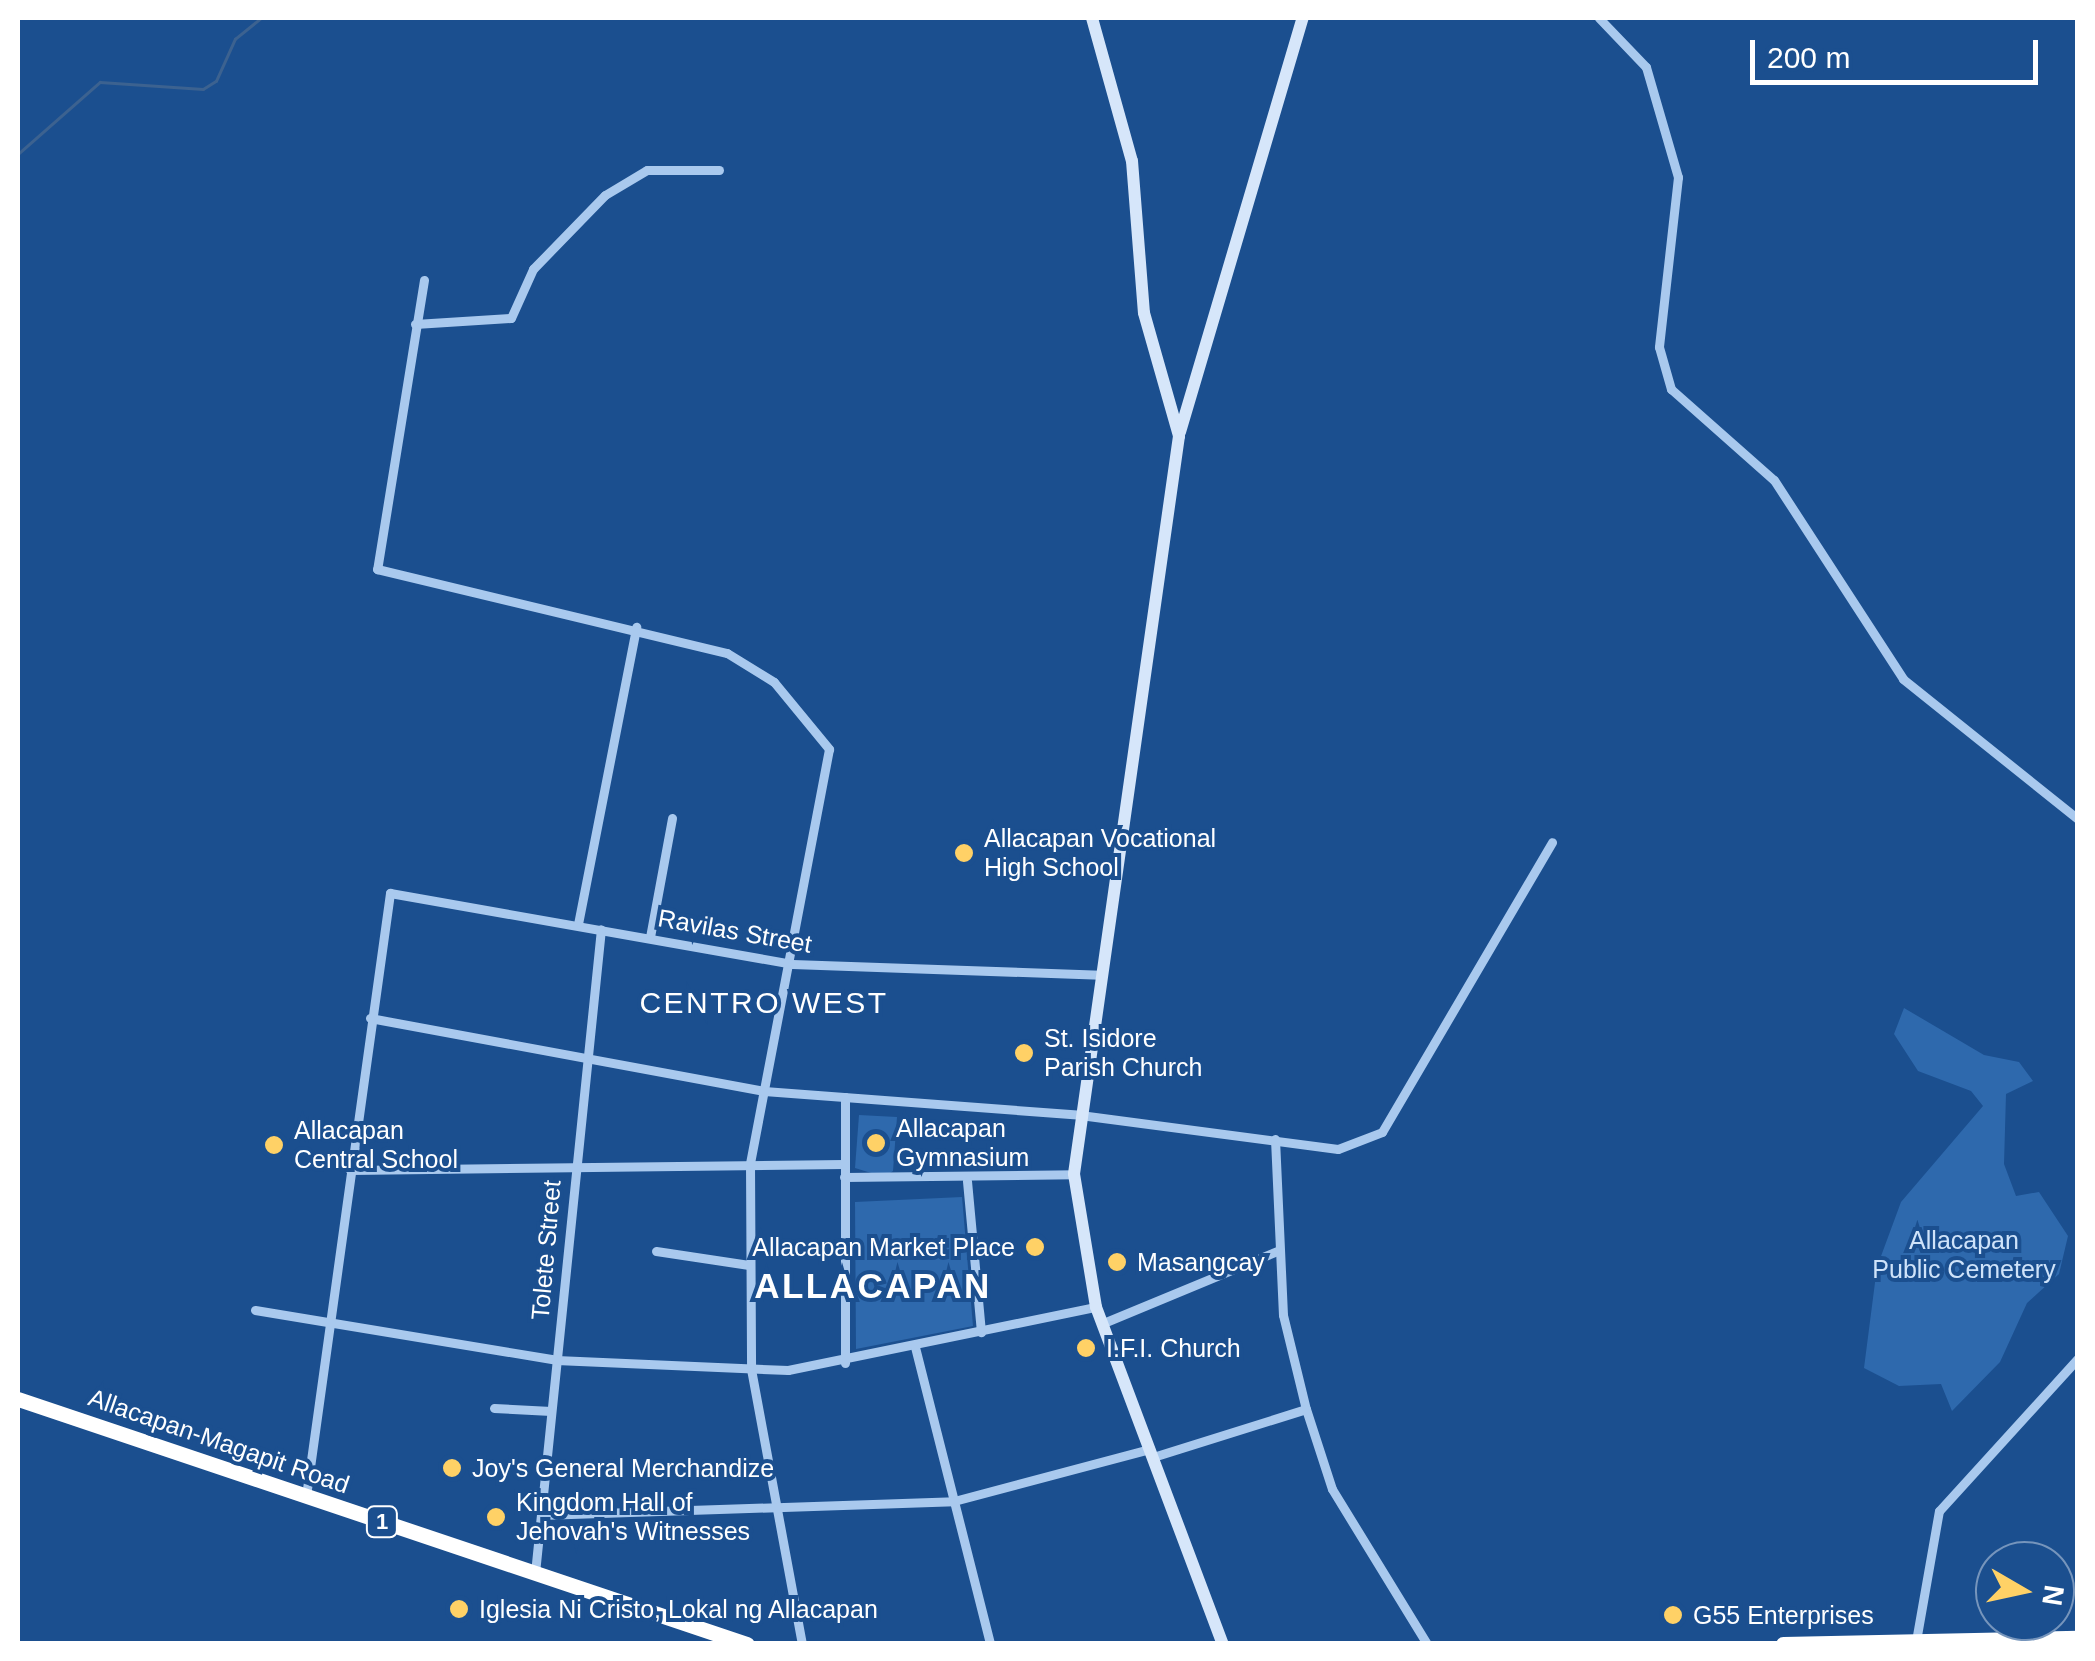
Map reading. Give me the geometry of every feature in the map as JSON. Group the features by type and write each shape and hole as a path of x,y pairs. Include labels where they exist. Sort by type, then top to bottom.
{"highway":[{"name":"Allacapan-Magapit Road","path":"18,1399 746,1644"},
{"path":"1784,1644 2078,1638"}],"main road":[{"path":"1092,18 1132,162 1144,313 1179,436"},
{"path":"1222,1644 1096,1307 1074,1174 1179,436 1303,18"}],"street":[{"path":"1599,18 1646,67 1678,177 1659,347 1671,389 1774,480 1903,679 2078,819"},
{"path":"415,324 511,318 534,268 605,195 647,170 719,170"},
{"path":"424,280 377,569 636,628 746,662 829,749 792,964 750,1164 752,1369 802,1644"},
{"path":"578,924 636,628"},
{"path":"650,937 672,818"},
{"path":"306,1496 370,1018 764,1090 1080,1115 1338,1149 1382,1132 1552,842"},
{"name":"Ravilas Street","path":"370,1018 384,915 390,893 402,890 792,964 1100,975"},
{"name":"Tolete Street","path":"534,1575 601,929"},
{"path":"845,1098 845,1363"},
{"path":"1275,1139 1277,1251 1306,1409 1337,1499 1427,1644"},
{"path":"350,1170 844,1164"},
{"path":"844,1178 967,1182 1074,1174"},
{"path":"967,1182 982,1332"},
{"path":"656,1251 749,1264"},
{"path":"1102,1324 1277,1251"},
{"path":"255,1310 556,1360 752,1369 845,1363 1096,1307"},
{"path":"915,1348 990,1644"},
{"path":"1916,1641 1938,1511 2078,1358"},
{"path":"494,1408 550,1411"},
{"path":"541,1515 954,1502 1152,1453 1306,1409"}],"green space":[{"name":"Allacapan Public Cemetery","path":"1904,1008 1984,1055 2019,1062 2033,1081 2006,1094 2004,1164 2016,1196 2039,1192 2068,1236 2059,1274 2027,1303 2000,1362 1952,1411 1941,1384 1899,1386 1864,1368 1877,1267 1901,1202 1983,1106 1971,1091 1918,1071 1894,1034"},
{"name":"Allacapan Gymnasium","path":"859,1115 897,1117 893,1171 884,1177 855,1168"},
{"path":"962,1197 973,1326 856,1349 855,1202"}],"waterway":[{"path":"18,154 100,82 203,89 216,81 235,39 261,18"}],"place":[{"name":"Allacapan Vocational High School","path":"964,853"},
{"name":"St. Isidore Parish Church","path":"1024,1053"},
{"name":"Allacapan Gymnasium","path":"876,1143"},
{"name":"Allacapan Central School","path":"274,1145"},
{"name":"Allacapan Market Place","path":"1035,1247"},
{"name":"Masangcay","path":"1117,1262"},
{"name":"I.F.I. Church","path":"1086,1348"},
{"name":"Joy's General Merchandize","path":"452,1468"},
{"name":"Kingdom Hall of Jehovah's Witnesses","path":"496,1517"},
{"name":"Iglesia Ni Cristo, Lokal ng Allacapan","path":"459,1609"},
{"name":"G55 Enterprises","path":"1673,1615"}],"district":[{"name":"CENTRO WEST","path":"764,1003"},
{"name":"ALLACAPAN","path":"873,1286"}]}
